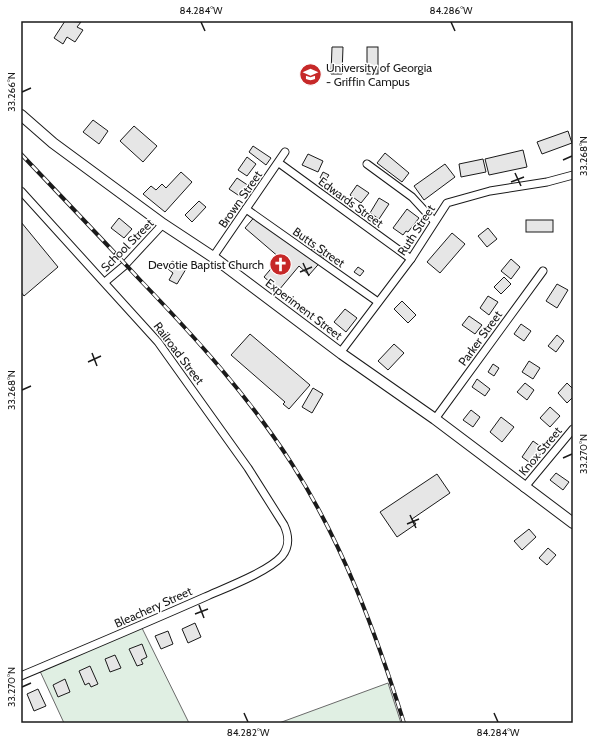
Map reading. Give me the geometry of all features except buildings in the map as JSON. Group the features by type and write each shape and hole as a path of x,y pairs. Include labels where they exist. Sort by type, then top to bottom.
{"main road":[{"name":"Experiment Street","path":"21,115 53,142 163,224 213,257 340,353 435,419 524,488 573,523"}],"street":[{"name":"Brown Street","path":"213,257 279,163 285,152"},
{"name":"Edwards Street","path":"279,163 411,259"},
{"path":"367,164 412,197 434,221"},
{"name":"Ruth Street","path":"340,353 411,259 434,221 447,203 490,191 546,182 573,175"},
{"name":"Railroad Street","path":"21,192 105,282 158,342 248,468 284,525 288,534 286,548"},
{"name":"Butts Street","path":"246,209 378,302"},
{"name":"School Street","path":"105,282 124,266 163,224"},
{"name":"Parker Street","path":"435,419 543,271"},
{"name":"Knox Street","path":"524,488 573,429"},
{"name":"Bleachery Street","path":"21,676 240,582 277,562 286,548"}],"green space":[{"path":"140,624 189,723 64,723 39,669"},
{"path":"388,683 401,723 279,723"}],"railway":[{"path":"21,154 202,346 258,415 292,464 327,526 357,590 382,656 404,723"}],"place":[{"name":"University of Georgia - Griffin Campus","path":"310,74"},
{"name":"Devotie Baptist Church","path":"280,264"}]}
